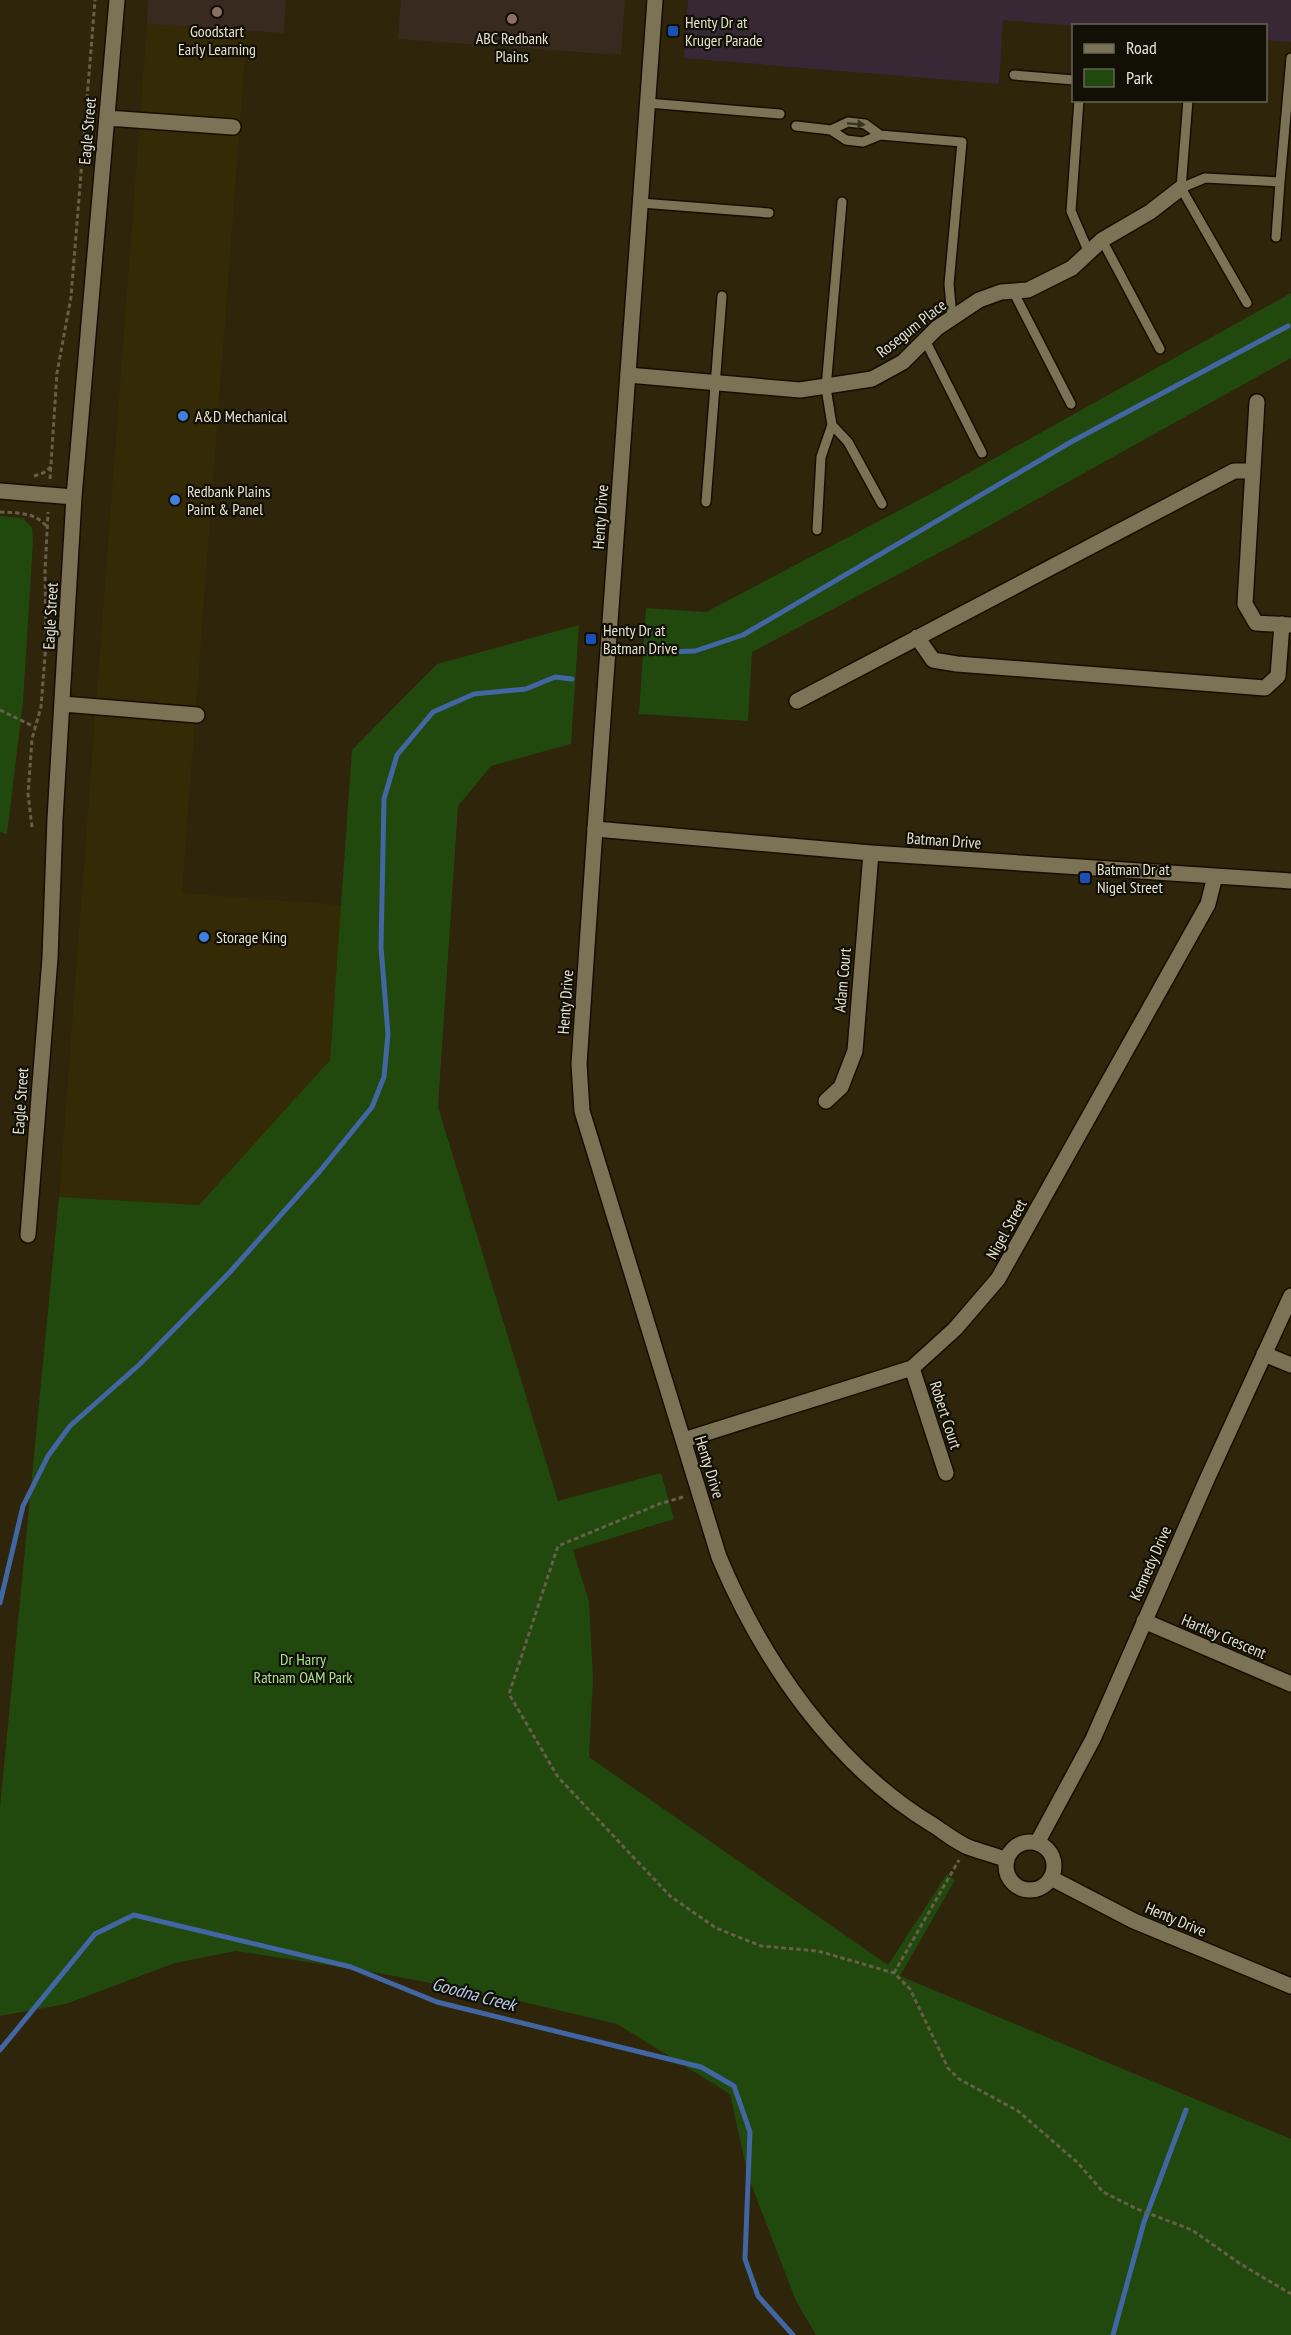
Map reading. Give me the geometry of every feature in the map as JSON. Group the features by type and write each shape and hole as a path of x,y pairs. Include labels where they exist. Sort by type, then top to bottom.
{"street":[{"name":"Eagle Street","path":"28,1235 50,958 55,819 74,497 117,0"},
{"name":"Henty Drive","path":"655,0 579,1064 582,1111 719,1557 736,1598 775,1667 822,1728 906,1809 967,1846 1007,1860"},
{"path":"107,118 233,127"},
{"name":"Rosegum Place","path":"628,375 800,390 826,388 872,379 903,362 938,328 979,300 1001,292 1028,290 1072,268 1102,240 1150,212 1181,188"},
{"path":"917,638 933,660 957,664 1265,688 1278,676 1286,625 1256,623 1245,604 1257,402"},
{"path":"797,701 1234,471 1252,471"},
{"path":"0,491 74,497"},
{"path":"63,704 197,715"},
{"name":"Batman Drive","path":"595,829 871,853 1291,882"},
{"name":"Adam Court","path":"826,1101 841,1086 855,1051 871,853"},
{"name":"Nigel Street","path":"684,1440 912,1368 955,1329 998,1279 1208,904 1215,876"},
{"name":"Kennedy Drive","path":"1037,1843 1093,1739 1291,1296"},
{"path":"1264,1354 1291,1365"},
{"name":"Robert Court","path":"912,1368 946,1473"},
{"name":"Hartley Crescent","path":"1144,1621 1291,1684"},
{"path":"1024,1842 1037,1843 1047,1849 1053,1860 1051,1878 1036,1889 1024,1889 1010,1878 1007,1872 1007,1860 1010,1854 1024,1842"},
{"name":"Henty Drive","path":"1051,1878 1134,1921 1291,1986"}],"lane":[{"path":"1276,237 1291,58"},
{"path":"1014,75 1072,80"},
{"path":"1079,102 1071,211 1089,253"},
{"path":"1188,102 1181,188 1247,303"},
{"path":"648,104 780,114"},
{"path":"831,130 848,122 865,124 880,135"},
{"path":"796,126 831,130 846,140 863,142 880,135 962,142 950,284 952,318"},
{"path":"1181,188 1206,178 1280,182"},
{"path":"641,202 769,213"},
{"path":"817,530 821,457 832,425 826,388 842,202"},
{"path":"1102,240 1160,350"},
{"path":"1012,291 1071,404"},
{"path":"706,502 723,296"},
{"path":"925,340 982,453"},
{"path":"832,425 848,442 882,504"}],"path":[{"path":"32,827 28,794 32,739 41,708 46,642 46,527 57,373 71,297 95,0"},
{"path":"32,476 43,473 51,467"},
{"path":"0,512 30,515 42,521 46,527"},
{"path":"0,710 35,727"},
{"path":"699,1492 659,1504 558,1546 509,1694 558,1777 670,1896 716,1928 761,1946 818,1951 894,1973 910,1989 948,2068 959,2079 1018,2111 1078,2163 1103,2192 1137,2209 1192,2230 1239,2263 1291,2294"},
{"path":"894,1973 967,1846"}],"shaded area":[{"name":"Goodstart Early Learning","path":"148,0 286,0 284,33 147,24"},
{"name":"ABC Redbank Plains","path":"401,0 625,0 621,55 398,39"},
{"path":"688,0 1291,0 1291,42 1267,40 1267,24 1072,24 1072,26 1003,20 999,84 684,58"},
{"path":"147,24 247,31 182,893 341,905 330,1060 199,1205 59,1197"}],"green space":[{"path":"1291,293 1291,358 980,531 752,652 748,721 639,714 646,608 706,612 936,491"},
{"path":"0,516 23,518 32,528 33,542 23,702 7,834 0,832"},
{"name":"Dr Harry Ratnam OAM Park","path":"579,625 571,744 491,766 458,806 438,1107 558,1501 661,1473 674,1519 573,1550 589,1601 593,1679 589,1757 888,1965 947,1874 955,1880 900,1976 1291,2139 1291,2335 816,2335 796,2301 748,2176 730,2094 617,2024 489,1994 367,1971 236,1951 175,1963 66,2004 0,2016 0,1807 59,1197 199,1205 330,1060 352,750 437,664"}],"waterway":[{"path":"641,653 695,651 743,635 1071,442 1288,326"},
{"path":"0,1603 23,1506 48,1456 70,1426 140,1364 230,1272 320,1171 372,1107 384,1077 388,1034 381,947 384,799 397,755 433,712 474,694 526,689 555,677 572,679"},
{"name":"Goodna Creek","path":"0,2050 95,1934 134,1915 351,1967 437,2002 701,2067 734,2086 750,2132 745,2259 758,2296 793,2335"},
{"path":"1113,2335 1144,2222 1186,2110"}],"place":[{"name":"Goodstart Early Learning","path":"217,12"},
{"name":"ABC Redbank Plains","path":"512,19"},
{"name":"Henty Dr at Kruger Parade","path":"673,31"},
{"name":"A&D Mechanical","path":"183,416"},
{"name":"Redbank Plains Paint & Panel","path":"175,500"},
{"name":"Henty Dr at Batman Drive","path":"591,639"},
{"name":"Batman Dr at Nigel Street","path":"1085,878"},
{"name":"Storage King","path":"204,937"}]}
